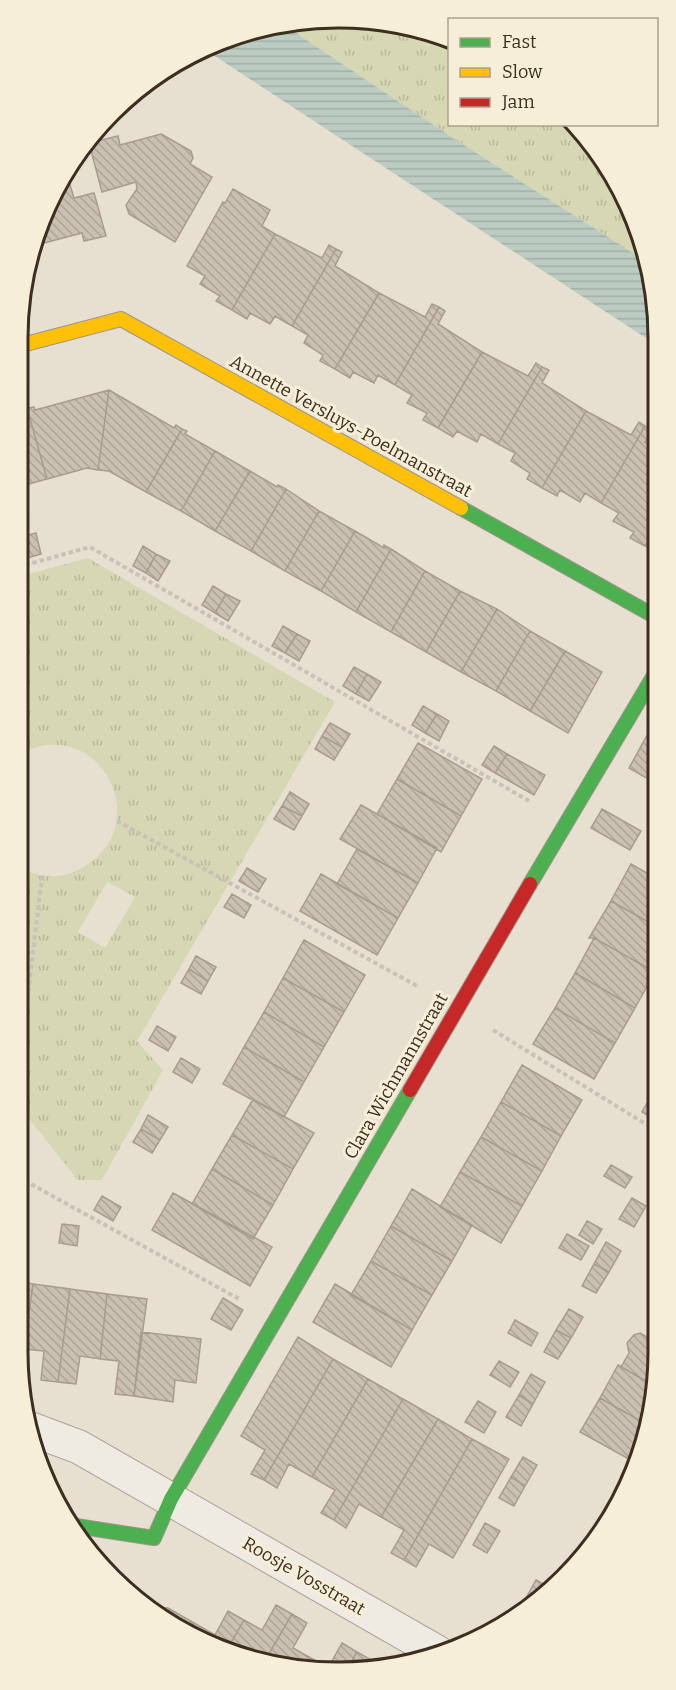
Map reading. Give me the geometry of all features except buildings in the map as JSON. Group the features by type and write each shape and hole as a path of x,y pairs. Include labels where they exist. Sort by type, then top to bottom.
{"street":[{"name":"Annette Versluys-Poelmanstraat","path":"28,343 121,319 648,613"},
{"name":"Clara Wichmannstraat","path":"171,1499 456,1007 648,685"},
{"name":"Roosje Vosstraat","path":"39,1432 79,1447 429,1647"},
{"path":"83,1527 154,1538 171,1499"}],"path":[{"path":"28,564 90,548 566,822"},
{"path":"117,821 456,1007 648,1125"},
{"path":"28,996 42,876"},
{"path":"28,1182 277,1319"}],"green space":[{"path":"338,28 378,31 418,39 448,49 448,126 564,126 584,150 606,183 624,220 636,255 453,138 294,32"},
{"path":"88,558 335,702 137,1041 163,1070 102,1180 78,1180 28,1118 28,871 44,876 65,875 99,855 114,832 117,807 110,782 96,762 74,748 48,745 28,752 28,574","holes":["107,882 135,897 105,948 78,932"]}],"shaded area":[{"path":"294,32 453,138 636,255 645,298 648,339 213,55 258,39"}],"traffic: fast":[{"path":"461,508 648,613"},
{"path":"530,884 648,685"},
{"path":"83,1527 154,1538 171,1499 410,1090"}],"traffic: slow":[{"path":"28,343 121,319 461,508"}],"traffic: jam":[{"path":"410,1090 530,884"}]}
